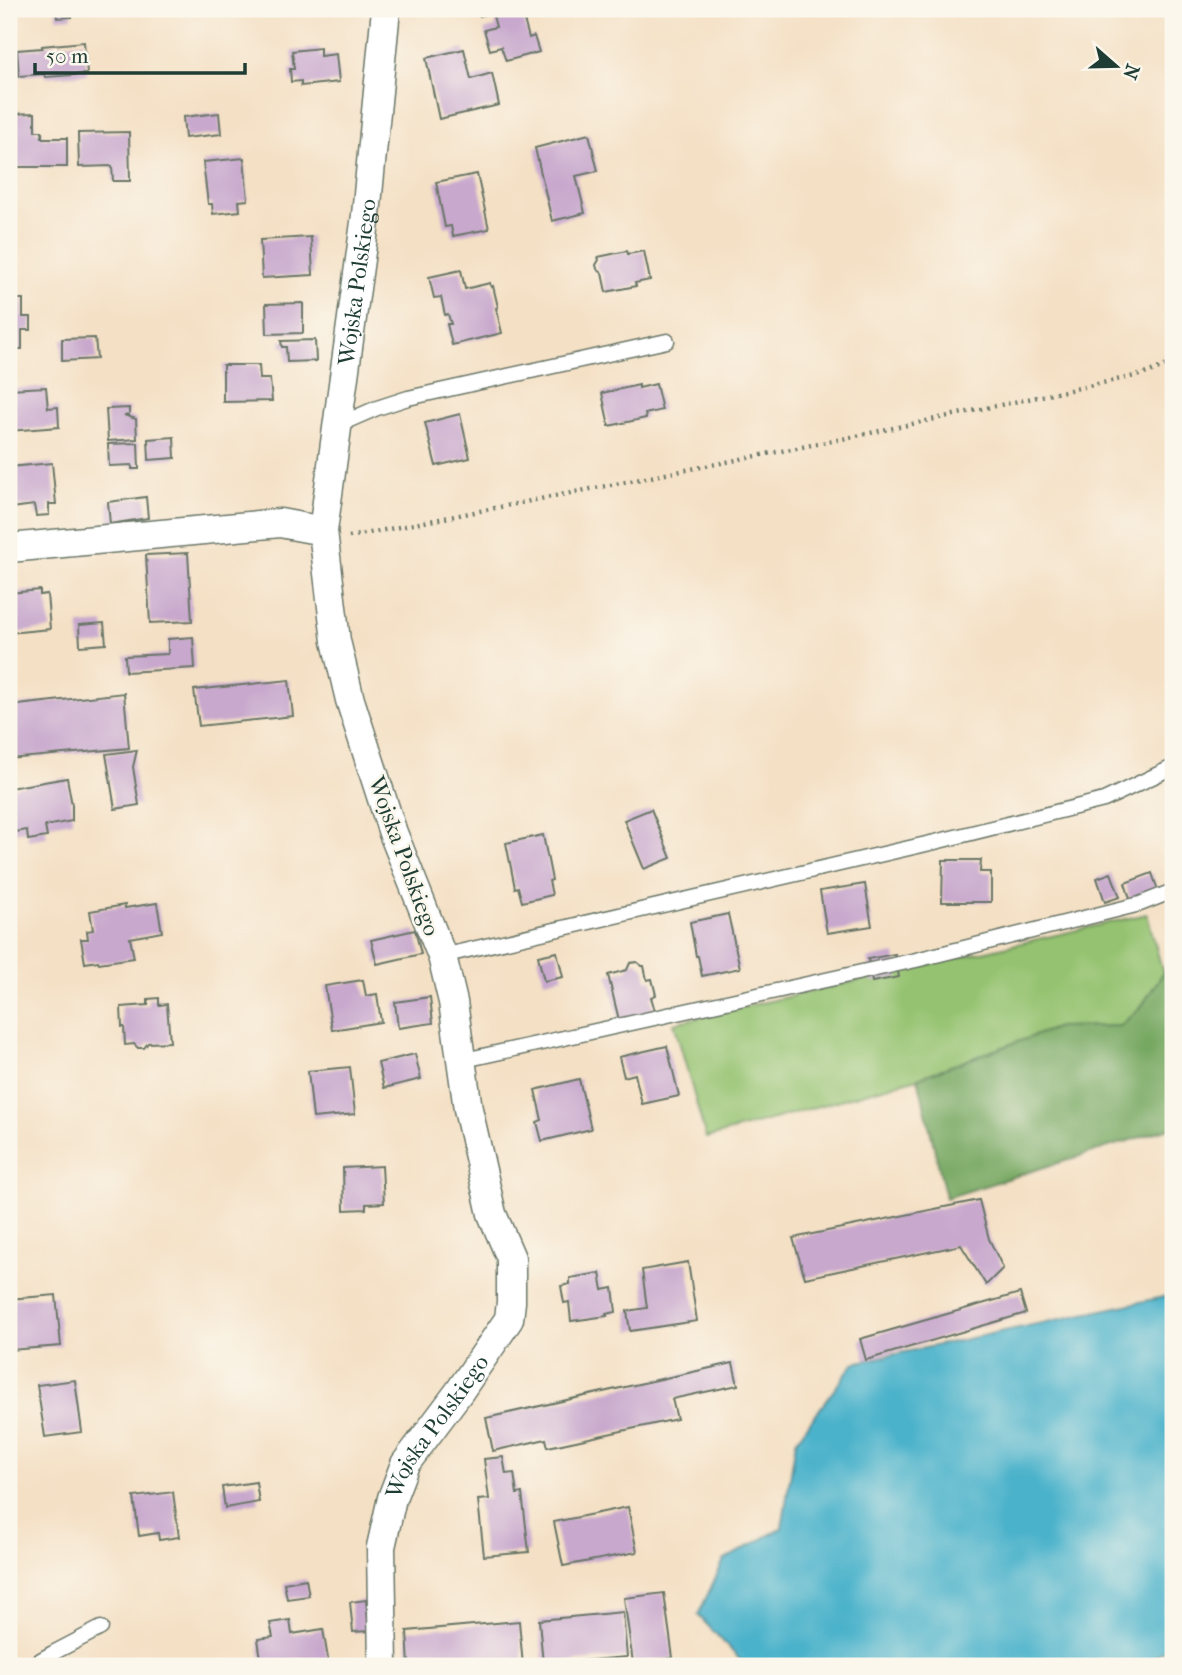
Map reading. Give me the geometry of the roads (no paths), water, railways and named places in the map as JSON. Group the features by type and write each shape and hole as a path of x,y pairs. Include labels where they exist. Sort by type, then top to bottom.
{"street":[{"name":"Wojska Polskiego","path":"383,1666 381,1547 392,1498 405,1464 509,1319 511,1258 492,1214 468,1109 453,1002 442,956 393,833 350,700 336,641 324,531 366,215 386,9"},
{"path":"9,548 280,523 324,531"}],"lane":[{"path":"338,425 408,398 667,341"},
{"path":"442,956 935,842 1104,800 1173,767"},
{"path":"460,1062 916,960 1140,904 1173,891"},
{"path":"30,1666 102,1629"}],"water":[{"path":"1173,1295 1173,1644 1141,1666 746,1666 698,1615 724,1560 782,1528 796,1441 854,1363"}]}
